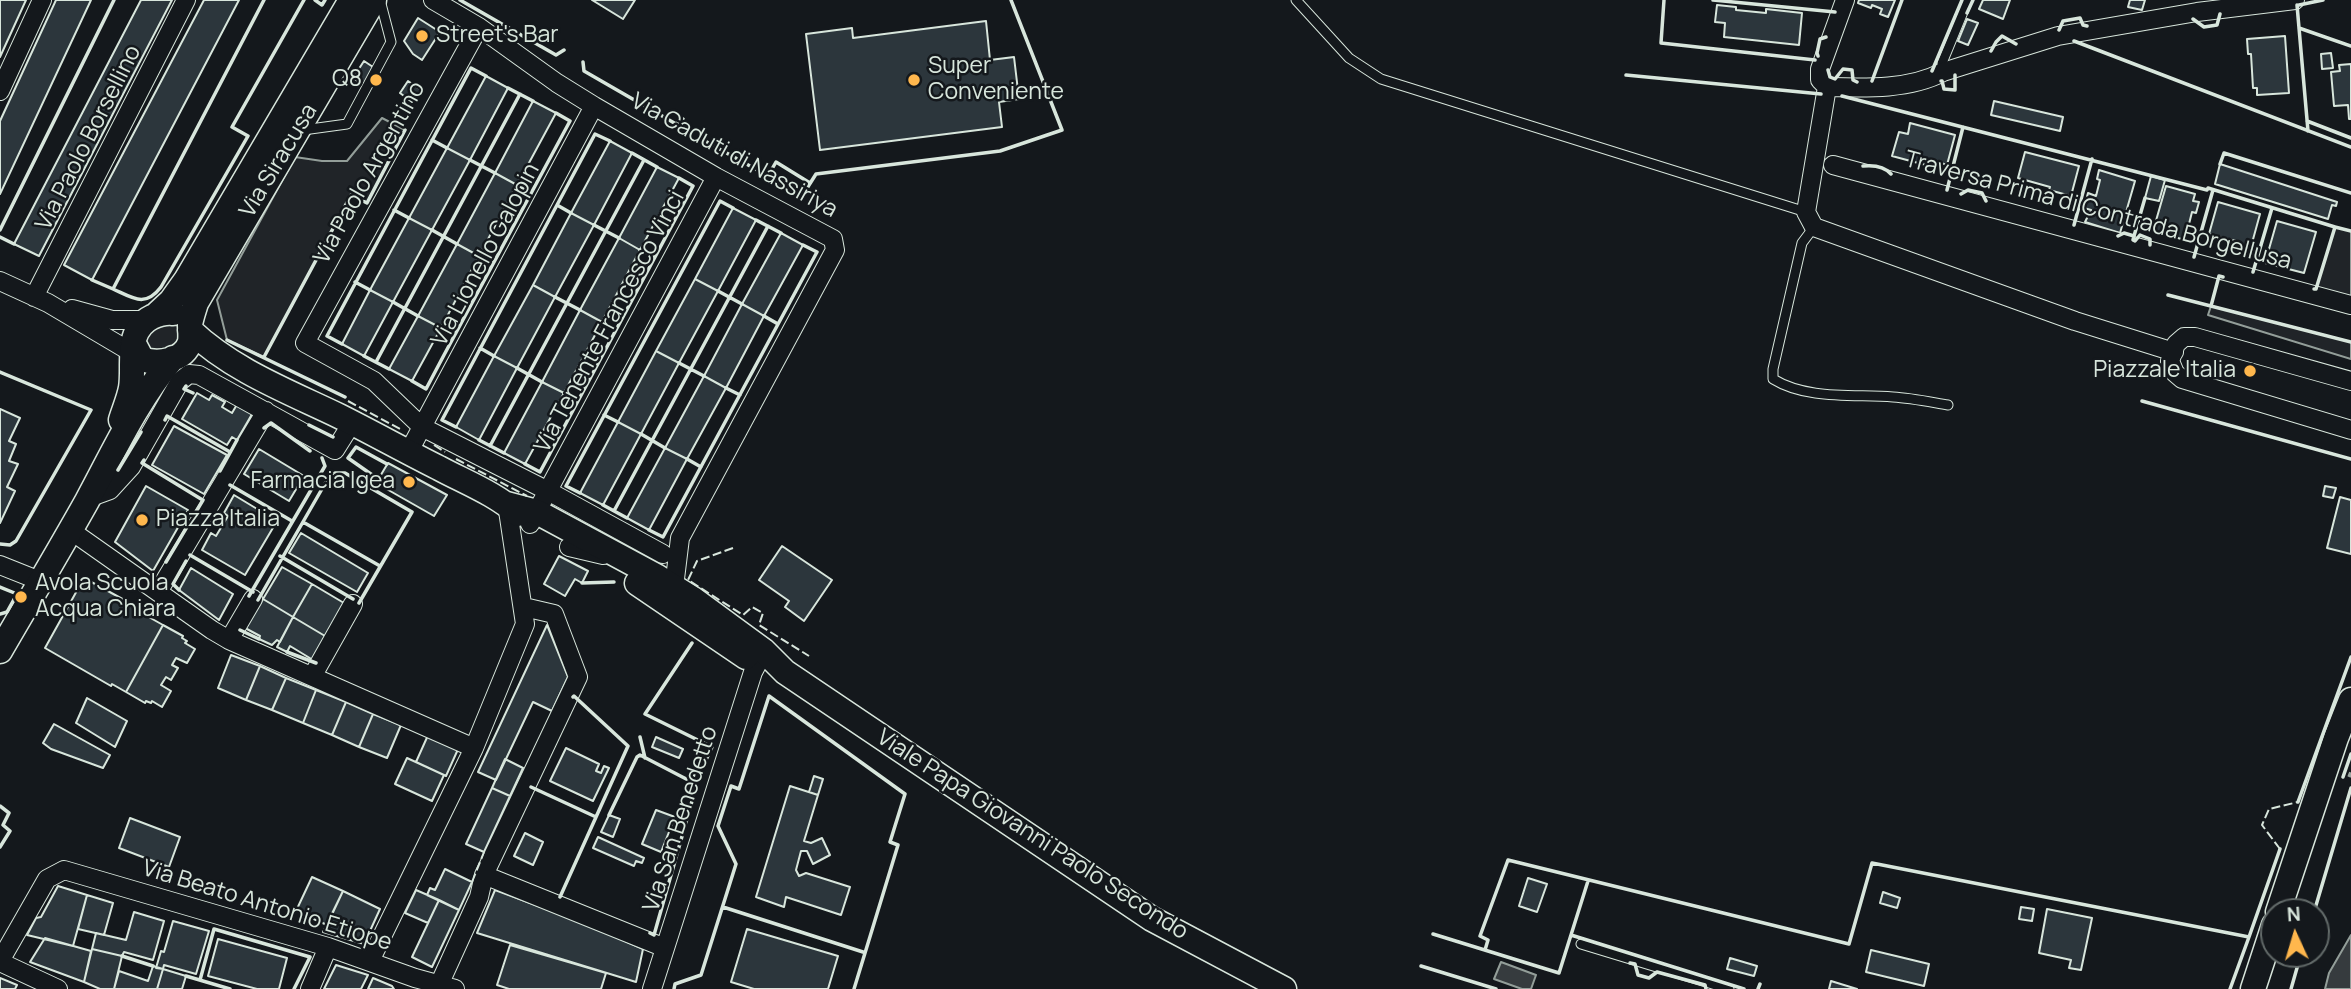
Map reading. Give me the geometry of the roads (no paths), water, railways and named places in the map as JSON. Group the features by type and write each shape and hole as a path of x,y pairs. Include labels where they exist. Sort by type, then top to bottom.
{"street":[{"path":"0,92 42,0"},
{"name":"Via Paolo Borsellino","path":"41,300 186,0"},
{"name":"Via Siracusa","path":"142,338 186,280 351,0"},
{"name":"Via Siracusa","path":"190,328 196,303 377,0"},
{"name":"Via Caduti di Nassiriya","path":"433,0 479,27 594,106 716,177 833,239 835,250 660,572"},
{"path":"1845,0 1819,69 1820,80 1826,88 1810,219 2075,321 2174,352"},
{"path":"1826,88 1908,84 1929,80 1943,72 2058,36 2197,12 2295,0"},
{"name":"Via Paolo Argentino","path":"422,426 374,381 304,343 479,27"},
{"name":"Via Lionello Galopin","path":"408,453 594,106"},
{"name":"Traversa Prima di Contrada Borgellusa","path":"1833,165 2351,305"},
{"name":"Via Tenente Francesco Vinci","path":"538,509 716,177"},
{"path":"0,281 41,300 142,338"},
{"path":"41,300 113,320 142,338 160,363 176,357 194,356 255,376"},
{"path":"108,457 131,389 142,338 166,312 178,313 212,349 255,376 352,422 507,504 538,509"},
{"path":"0,651 88,498 108,457 161,373 186,350 191,340 190,328"},
{"path":"2351,381 2195,337 2184,337 2176,344 2170,361 2175,373 2182,379 2351,430"},
{"path":"88,498 110,490 131,467 180,381 189,374 199,375 335,450 352,422"},
{"path":"158,592 266,411"},
{"path":"422,426 538,509 660,572 760,657"},
{"path":"370,961 474,748 525,624 507,504"},
{"path":"538,509 537,531 645,588 709,632 760,657"},
{"path":"69,530 229,639 474,748"},
{"path":"569,547 598,553 640,577 660,572"},
{"path":"0,565 40,581"},
{"path":"660,572 664,590 694,609 709,632"},
{"path":"229,639 253,599"},
{"path":"313,675 353,604"},
{"path":"447,987 479,897 484,875 578,677 554,614 524,607"},
{"name":"Viale Papa Giovanni Paolo Secondo","path":"760,657 1152,919 1284,989"},
{"name":"Via San Benedetto","path":"652,989 760,657"},
{"path":"2283,898 2351,700"},
{"name":"Via Beato Antonio Etiope","path":"0,962 47,879 64,870 328,947 370,961 413,984 447,987"},
{"path":"484,875 665,948"},
{"path":"310,989 328,947"},
{"path":"0,962 58,989"},
{"path":"2253,989 2260,968"}],"lane":[{"path":"298,130 347,124 391,41 377,0"},
{"path":"1296,0 1349,58 1381,79 1810,219 1802,243 1773,379 1782,385 1809,392 1897,397 1948,405"},
{"path":"1943,72 1941,63 1968,0"},
{"path":"1581,944 1729,989"}],"place":[{"name":"Street's Bar","path":"422,36"},
{"name":"Q8","path":"376,80"},
{"name":"Super Conveniente","path":"914,80"},
{"name":"Piazzale Italia","path":"2250,371"},
{"name":"Farmacia Igea","path":"409,482"},
{"name":"Piazza Italia","path":"142,520"},
{"name":"Avola Scuola Acqua Chiara","path":"21,597"}]}
